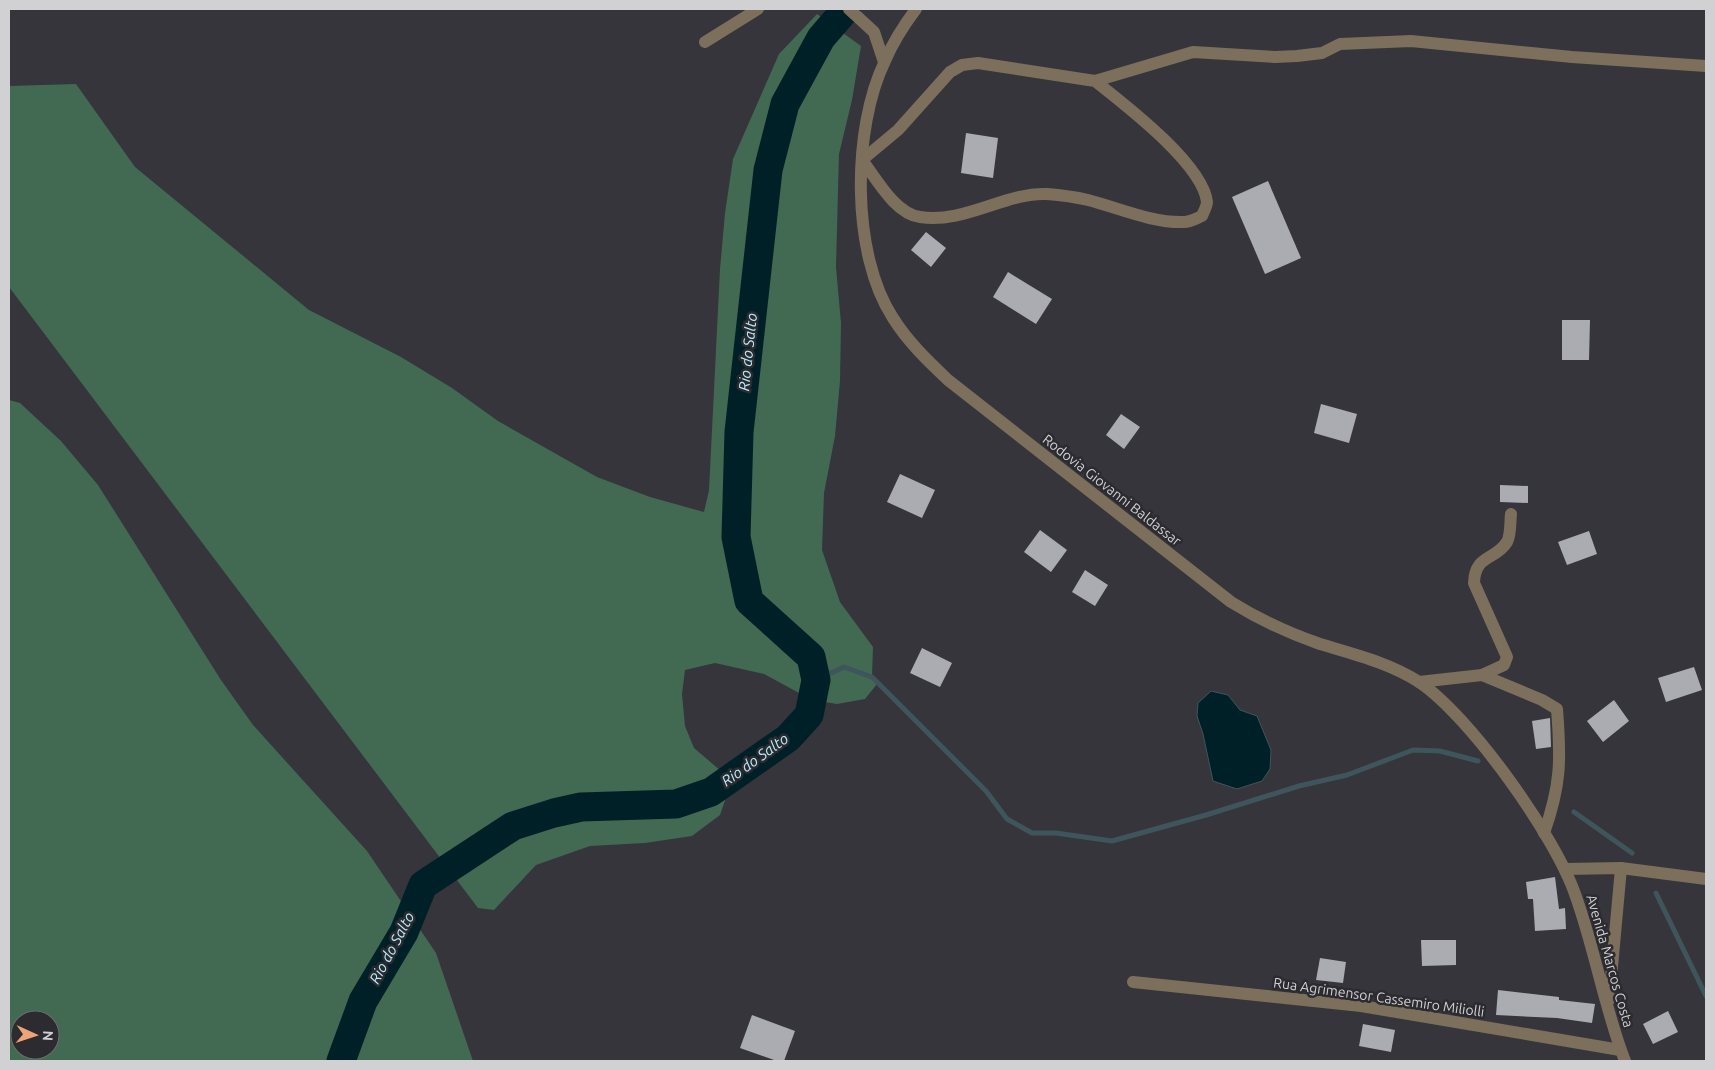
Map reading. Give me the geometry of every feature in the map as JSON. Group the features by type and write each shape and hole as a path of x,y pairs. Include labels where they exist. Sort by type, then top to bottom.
{"street":[{"path":"705,42 758,9"},
{"path":"849,9 874,32 884,62"},
{"name":"Rodovia Giovanni Baldassar","path":"916,9 903,27 884,62 867,118 862,160 865,238 874,277 892,317 915,348 948,380 1231,602 1259,619 1288,632 1371,660 1419,682 1440,700 1491,757 1523,799 1565,869"},
{"path":"1095,82 1138,116 1188,167 1204,190 1207,204 1202,216 1186,222 1155,220 1086,199 1044,194 1006,201 949,217 920,218 910,214 895,202 862,160 898,130 939,82 962,65 978,64 1095,82 1193,52 1276,57 1297,56 1322,53 1340,44 1411,41 1572,57 1706,66"},
{"path":"1419,682 1482,675 1504,665 1507,657 1474,583 1474,572 1481,561 1500,550 1508,540 1511,514"},
{"path":"1482,675 1542,700 1557,709 1560,746 1559,782 1544,833"},
{"path":"1608,1008 1621,868"},
{"path":"1565,869 1621,868 1706,878"},
{"name":"Avenida Marcos Costa","path":"1565,869 1583,918 1623,1055"},
{"name":"Rua Agrimensor Cassemiro Miliolli","path":"1133,982 1361,1006 1623,1055"}],"green space":[{"path":"817,14 861,46 852,100 839,154 836,267 841,323 840,381 835,436 824,493 822,550 840,602 873,647 872,677 877,684 865,699 837,704 812,700 764,674 715,663 685,670 682,694 685,726 694,748 721,771 728,792 720,815 692,836 645,843 590,846 536,865 494,910 478,908 9,287 9,86 76,84 135,167 309,310 401,357 452,388 498,421 597,477 650,497 704,512 709,490 720,269 725,213 733,159 779,54"},
{"path":"9,400 20,403 61,441 98,485 221,680 253,725 367,851 436,953 473,1061 9,1061"}],"water":[{"path":"1211,691 1228,695 1240,710 1257,716 1271,750 1270,769 1262,781 1237,789 1213,781 1203,734 1197,716 1198,703"}],"building":[{"path":"966,133 998,138 993,178 961,173"},
{"path":"1268,181 1301,258 1265,274 1232,197"},
{"path":"926,232 946,248 931,267 911,250"},
{"path":"1008,272 1052,299 1036,324 993,297"},
{"path":"1562,320 1590,320 1589,360 1562,360"},
{"path":"1321,404 1357,414 1349,443 1314,433"},
{"path":"1121,414 1140,427 1124,449 1106,435"},
{"path":"900,474 935,490 922,518 887,502"},
{"path":"1500,485 1528,486 1528,503 1500,502"},
{"path":"1040,530 1067,550 1051,572 1024,552"},
{"path":"1589,531 1597,554 1567,565 1558,542"},
{"path":"1085,570 1108,585 1095,606 1072,592"},
{"path":"922,648 952,663 940,687 910,673"},
{"path":"1694,667 1702,690 1666,702 1658,678"},
{"path":"1614,700 1629,721 1603,742 1587,721"},
{"path":"1550,718 1551,747 1536,749 1532,721"},
{"path":"1555,877 1559,909 1565,908 1566,929 1535,931 1533,899 1528,899 1526,882"},
{"path":"1421,940 1456,940 1456,965 1422,966"},
{"path":"1320,958 1346,962 1343,983 1316,980"},
{"path":"1498,990 1559,997 1559,1000 1595,1004 1592,1023 1557,1018 1496,1015"},
{"path":"1668,1011 1678,1032 1653,1044 1643,1024"},
{"path":"752,1015 795,1031 784,1061 777,1061 740,1048"},
{"path":"1363,1024 1395,1030 1391,1052 1359,1046"}],"waterway":[{"name":"Rio do Salto","path":"341,1061 363,1001 404,932 423,885 513,826 581,807 676,804 711,792 788,738 809,715 816,680 811,657 749,601 736,537 739,432 768,170 785,104 821,38 846,9"},
{"path":"816,680 844,667 872,677 986,791 1007,819 1032,833 1056,833 1112,841 1206,815 1299,786 1347,775 1413,750 1440,751 1478,761"},
{"path":"1574,812 1632,853"},
{"path":"1656,893 1706,996"}]}
